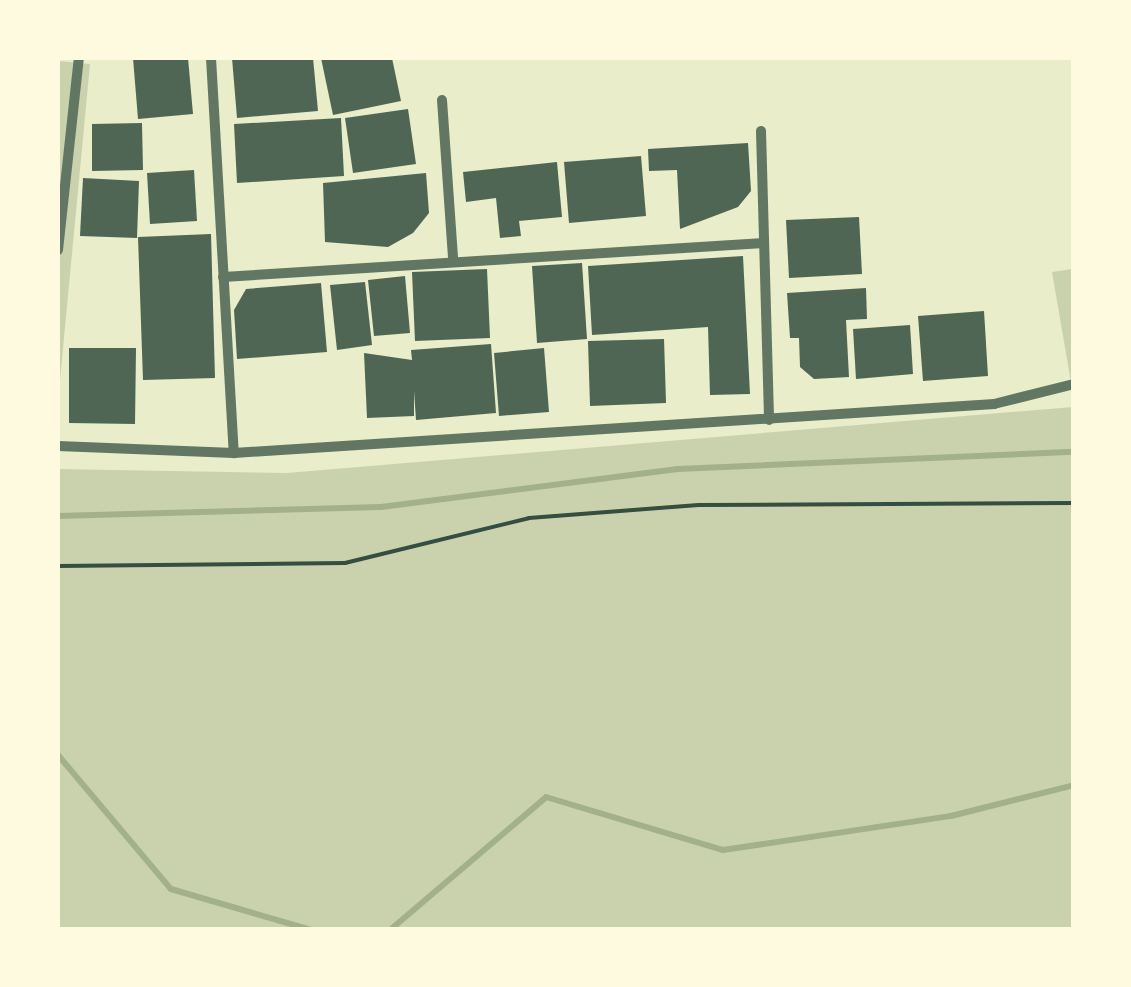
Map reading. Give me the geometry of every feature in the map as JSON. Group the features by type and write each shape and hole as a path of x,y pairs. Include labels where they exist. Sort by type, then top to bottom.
{"street":[{"path":"58,250 79,58"},
{"path":"211,58 234,453"},
{"path":"442,100 453,259"},
{"path":"761,131 768,420"},
{"path":"224,277 453,259 764,243"},
{"path":"58,446 234,453 994,404 1074,384"}],"path":[{"path":"58,566 345,562 529,518 699,505 1074,503"}],"green space":[{"path":"58,61 90,64 58,401"},
{"path":"1073,269 1073,394 1052,272"},
{"path":"1073,407 1073,929 58,929 58,469 287,473"}],"building":[{"path":"133,58 188,58 193,114 138,119"},
{"path":"232,58 313,58 318,111 237,118"},
{"path":"321,58 392,58 401,101 333,115"},
{"path":"408,109 416,164 353,173 345,118"},
{"path":"341,118 344,176 237,183 234,124"},
{"path":"142,123 143,170 92,171 92,124"},
{"path":"748,143 751,191 738,207 680,229 677,170 649,171 648,149"},
{"path":"641,156 646,216 569,223 564,162"},
{"path":"557,162 562,217 519,221 521,236 500,238 496,198 466,202 463,172"},
{"path":"194,170 197,221 150,224 147,173"},
{"path":"426,173 429,213 413,233 388,247 325,242 323,183"},
{"path":"83,178 139,181 137,238 80,236"},
{"path":"859,217 862,274 789,278 786,220"},
{"path":"211,234 215,378 143,380 138,237"},
{"path":"743,256 750,394 710,395 708,327 592,335 588,266"},
{"path":"582,263 587,339 537,343 532,266"},
{"path":"487,269 490,338 415,341 412,272"},
{"path":"405,276 410,333 374,336 368,280"},
{"path":"365,282 372,345 337,350 330,285"},
{"path":"321,283 327,352 237,359 234,310 246,289"},
{"path":"866,288 867,319 846,320 849,377 814,379 800,367 799,338 790,338 787,293"},
{"path":"984,311 988,376 923,381 918,316"},
{"path":"910,325 913,374 856,379 853,329"},
{"path":"664,339 666,403 590,406 588,341"},
{"path":"491,344 496,413 416,420 414,391 414,416 367,418 364,353 412,360 411,350"},
{"path":"69,348 136,348 135,424 69,423"},
{"path":"544,348 549,412 499,416 494,353"}],"waterway":[{"path":"58,516 381,507 678,469 1074,452"},
{"path":"58,755 171,889 311,930"},
{"path":"390,930 546,797 723,850 951,816 1074,785"}]}
